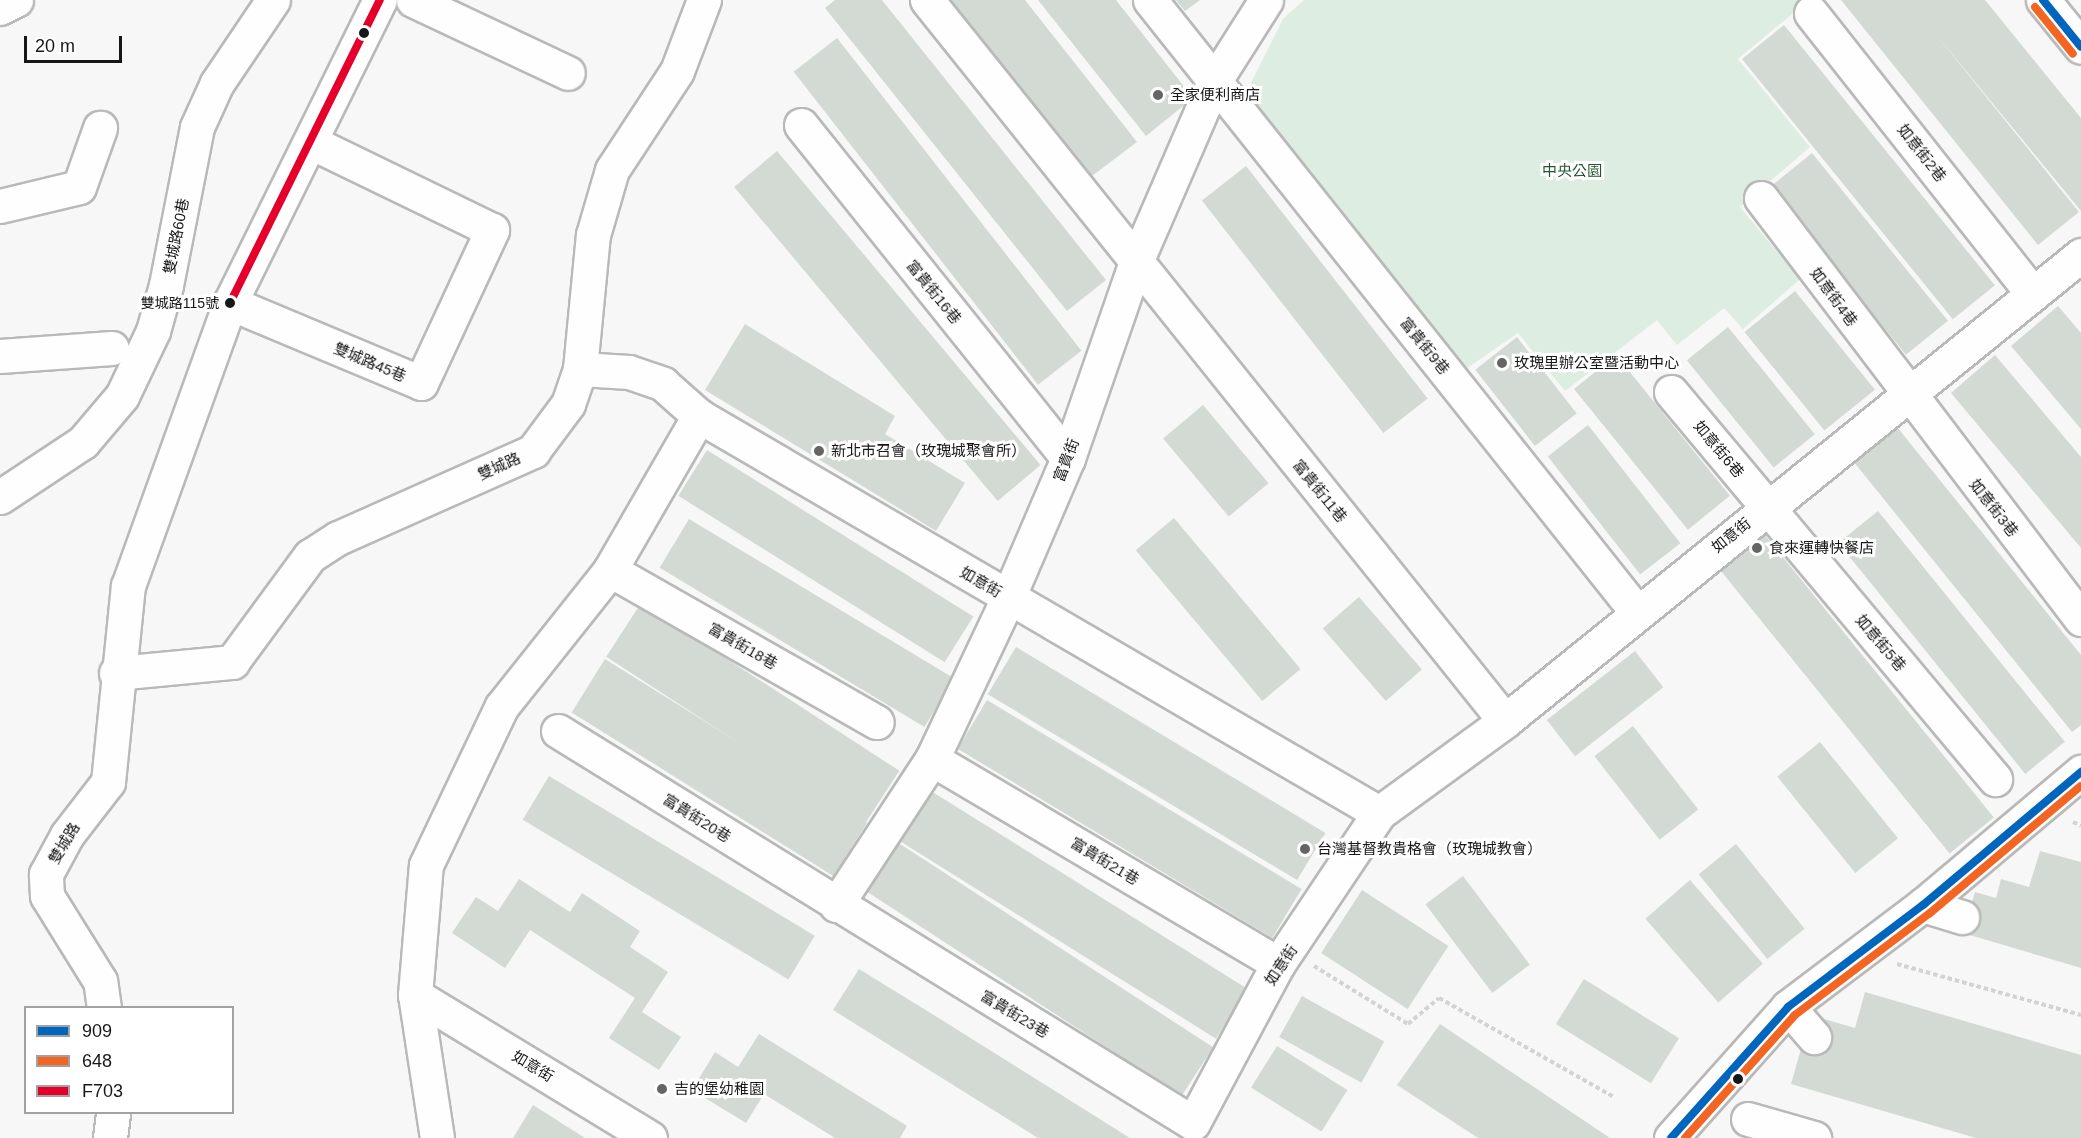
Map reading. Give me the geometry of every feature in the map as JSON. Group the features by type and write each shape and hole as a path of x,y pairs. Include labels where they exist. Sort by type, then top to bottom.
{"street":[{"path":"0,8 16,0"},
{"name":"雙城路60巷","path":"0,497 83,442 122,396 153,332 166,285 197,127 217,83 273,0"},
{"name":"雙城路","path":"105,1006 100,981 47,896 46,873 67,835 108,782 116,673 136,555 230,303 313,143 380,0"},
{"path":"413,0 568,73"},
{"name":"雙城路","path":"116,673 232,662 310,556 338,538 533,451 568,404 580,369 593,235 612,170 677,71 704,0"},
{"name":"富貴街11巷","path":"927,0 1505,721"},
{"name":"富貴街9巷","path":"1150,0 1636,611"},
{"name":"富貴街","path":"836,905 932,759 1008,598 1068,458 1136,262 1214,82 1266,0"},
{"path":"2043,0 2081,47"},
{"name":"如意街2巷","path":"1811,13 2033,294"},
{"name":"富貴街16巷","path":"801,125 1068,458"},
{"path":"0,206 79,187 100,128"},
{"name":"雙城路45巷","path":"230,303 421,383 492,230 313,143"},
{"name":"如意街4巷","path":"1761,198 1907,396"},
{"name":"如意街","path":"1194,1123 1278,964 1379,813 1505,721 1636,611 2081,255"},
{"path":"0,356 112,348"},
{"name":"如意街","path":"580,369 629,372 663,384 699,416 1379,813"},
{"name":"如意街6巷","path":"1671,392 1767,507"},
{"name":"如意街3巷","path":"1907,396 2081,619"},
{"path":"437,1138 415,995 426,865 502,706 610,570 699,416"},
{"name":"如意街5巷","path":"1767,507 1995,779"},
{"name":"富貴街18巷","path":"610,570 877,722"},
{"name":"富貴街20巷","path":"558,731 836,905"},
{"name":"富貴街21巷","path":"932,759 1278,964"},
{"path":"1671,1138 1788,1007 1923,905 2081,772"},
{"name":"富貴街23巷","path":"836,905 1194,1123"},
{"path":"1923,905 1962,917"},
{"name":"如意街","path":"415,995 650,1138"},
{"path":"1788,1007 1814,1036"},
{"path":"110,1138 113,1114"},
{"path":"1748,1119 1814,1138"}],"path":[{"path":"1314,967 1408,1024 1439,998 1614,1097"},
{"path":"1918,970 2081,1015"}],"green space":[{"name":"中央公園","path":"1304,0 1809,0 1738,59 1810,147 1740,207 1800,279 1743,329 1724,308 1677,345 1657,320 1565,391 1518,333 1460,373 1240,105 1283,19"}],"building":[{"path":"835,0 882,0 1106,280 1067,311 825,8"},
{"path":"947,0 1025,0 1137,142 1088,179"},
{"path":"1038,0 1116,0 1193,98 1146,136"},
{"path":"1176,0 1200,0 1185,11"},
{"path":"1841,0 1985,0 2081,118 2081,211 1934,32 2079,212 2038,245"},
{"path":"1784,25 1995,285 1953,319 1742,59"},
{"path":"837,38 1081,351 1038,385 794,72"},
{"path":"777,151 1041,465 998,501 734,187"},
{"path":"1812,153 1948,321 1906,355 1770,187"},
{"path":"1246,166 1428,398 1383,433 1202,200"},
{"path":"1795,291 1875,390 1824,431 1744,332"},
{"path":"2058,306 2081,333 2081,429 2011,346"},
{"path":"745,324 895,416 885,434 965,483 936,531 705,390"},
{"path":"1728,327 1815,434 1774,468 1687,360"},
{"path":"1517,337 1577,413 1535,446 1475,370"},
{"path":"1616,355 1730,496 1688,530 1574,389"},
{"path":"1995,355 2081,457 2081,548 1951,393"},
{"path":"1203,405 1269,483 1229,517 1163,438"},
{"path":"1588,425 1680,543 1640,575 1548,456"},
{"path":"1897,427 2081,655 2081,725 2072,732 1853,461"},
{"path":"707,450 973,616 945,662 678,496"},
{"path":"1878,511 2065,742 2025,774 1838,543"},
{"path":"1174,518 1301,669 1262,701 1136,550"},
{"path":"689,519 954,678 925,727 660,568"},
{"path":"1761,530 1994,818 1950,853 1717,566"},
{"path":"1359,597 1422,669 1386,701 1323,628"},
{"path":"641,603 899,771 864,824 606,657"},
{"path":"1016,647 1325,833 1297,880 988,694"},
{"path":"1635,651 1663,687 1575,756 1547,720"},
{"path":"605,659 867,823 834,876 572,712"},
{"path":"987,700 1302,889 1272,938 958,749"},
{"path":"1633,726 1698,810 1660,840 1594,756"},
{"path":"1820,742 1898,838 1855,873 1777,777"},
{"path":"549,776 815,936 788,979 523,820"},
{"path":"931,791 1247,989 1216,1039 900,841"},
{"path":"897,842 1213,1047 1182,1096 865,891"},
{"path":"1736,844 1805,929 1767,959 1699,874"},
{"path":"2040,851 2081,862 2081,968 1963,933 1975,892 1996,898 2001,879 2029,887"},
{"path":"1463,876 1530,965 1492,993 1425,904"},
{"path":"519,879 570,912 582,893 640,931 630,947 668,972 642,1012 681,1037 659,1070 609,1038 635,998 530,930 505,968 452,933 476,897 498,911"},
{"path":"1690,880 1763,964 1718,1002 1645,919"},
{"path":"1362,890 1448,946 1408,1009 1321,953"},
{"path":"859,969 1130,1138 1038,1138 833,1010"},
{"path":"1584,979 1679,1038 1651,1083 1556,1024"},
{"path":"1865,992 2081,1055 2081,1138 1976,1138 1791,1084 1804,1038 1817,1042 1824,1019 1855,1028"},
{"path":"1302,996 1384,1042 1361,1083 1279,1037"},
{"path":"1440,1024 1610,1138 1478,1138 1397,1085"},
{"path":"759,1034 907,1126 900,1138 835,1138 764,1094 746,1123 692,1090 715,1052 738,1067"},
{"path":"1277,1046 1347,1090 1321,1132 1251,1088"},
{"path":"533,1105 585,1138 513,1138"}],"transit line":[{"name":"F703","path":"230,303 380,0"},
{"name":"909","path":"2043,0 2081,47"},
{"name":"648","path":"2035,7 2073,54"},
{"name":"909","path":"1671,1138 1788,1007 1923,905 2081,772"},
{"name":"648","path":"1685,1138 1795,1015 1930,913 2081,786"}],"place":[{"name":"全家便利商店","path":"1158,95"},
{"name":"雙城路115號","path":"230,303"},
{"name":"玫瑰里辦公室暨活動中心","path":"1502,363"},
{"name":"新北市召會（玫瑰城聚會所）","path":"819,451"},
{"name":"食來運轉快餐店","path":"1757,548"},
{"name":"台灣基督教貴格會（玫瑰城教會）","path":"1305,849"},
{"name":"吉的堡幼稚園","path":"662,1089"}]}
